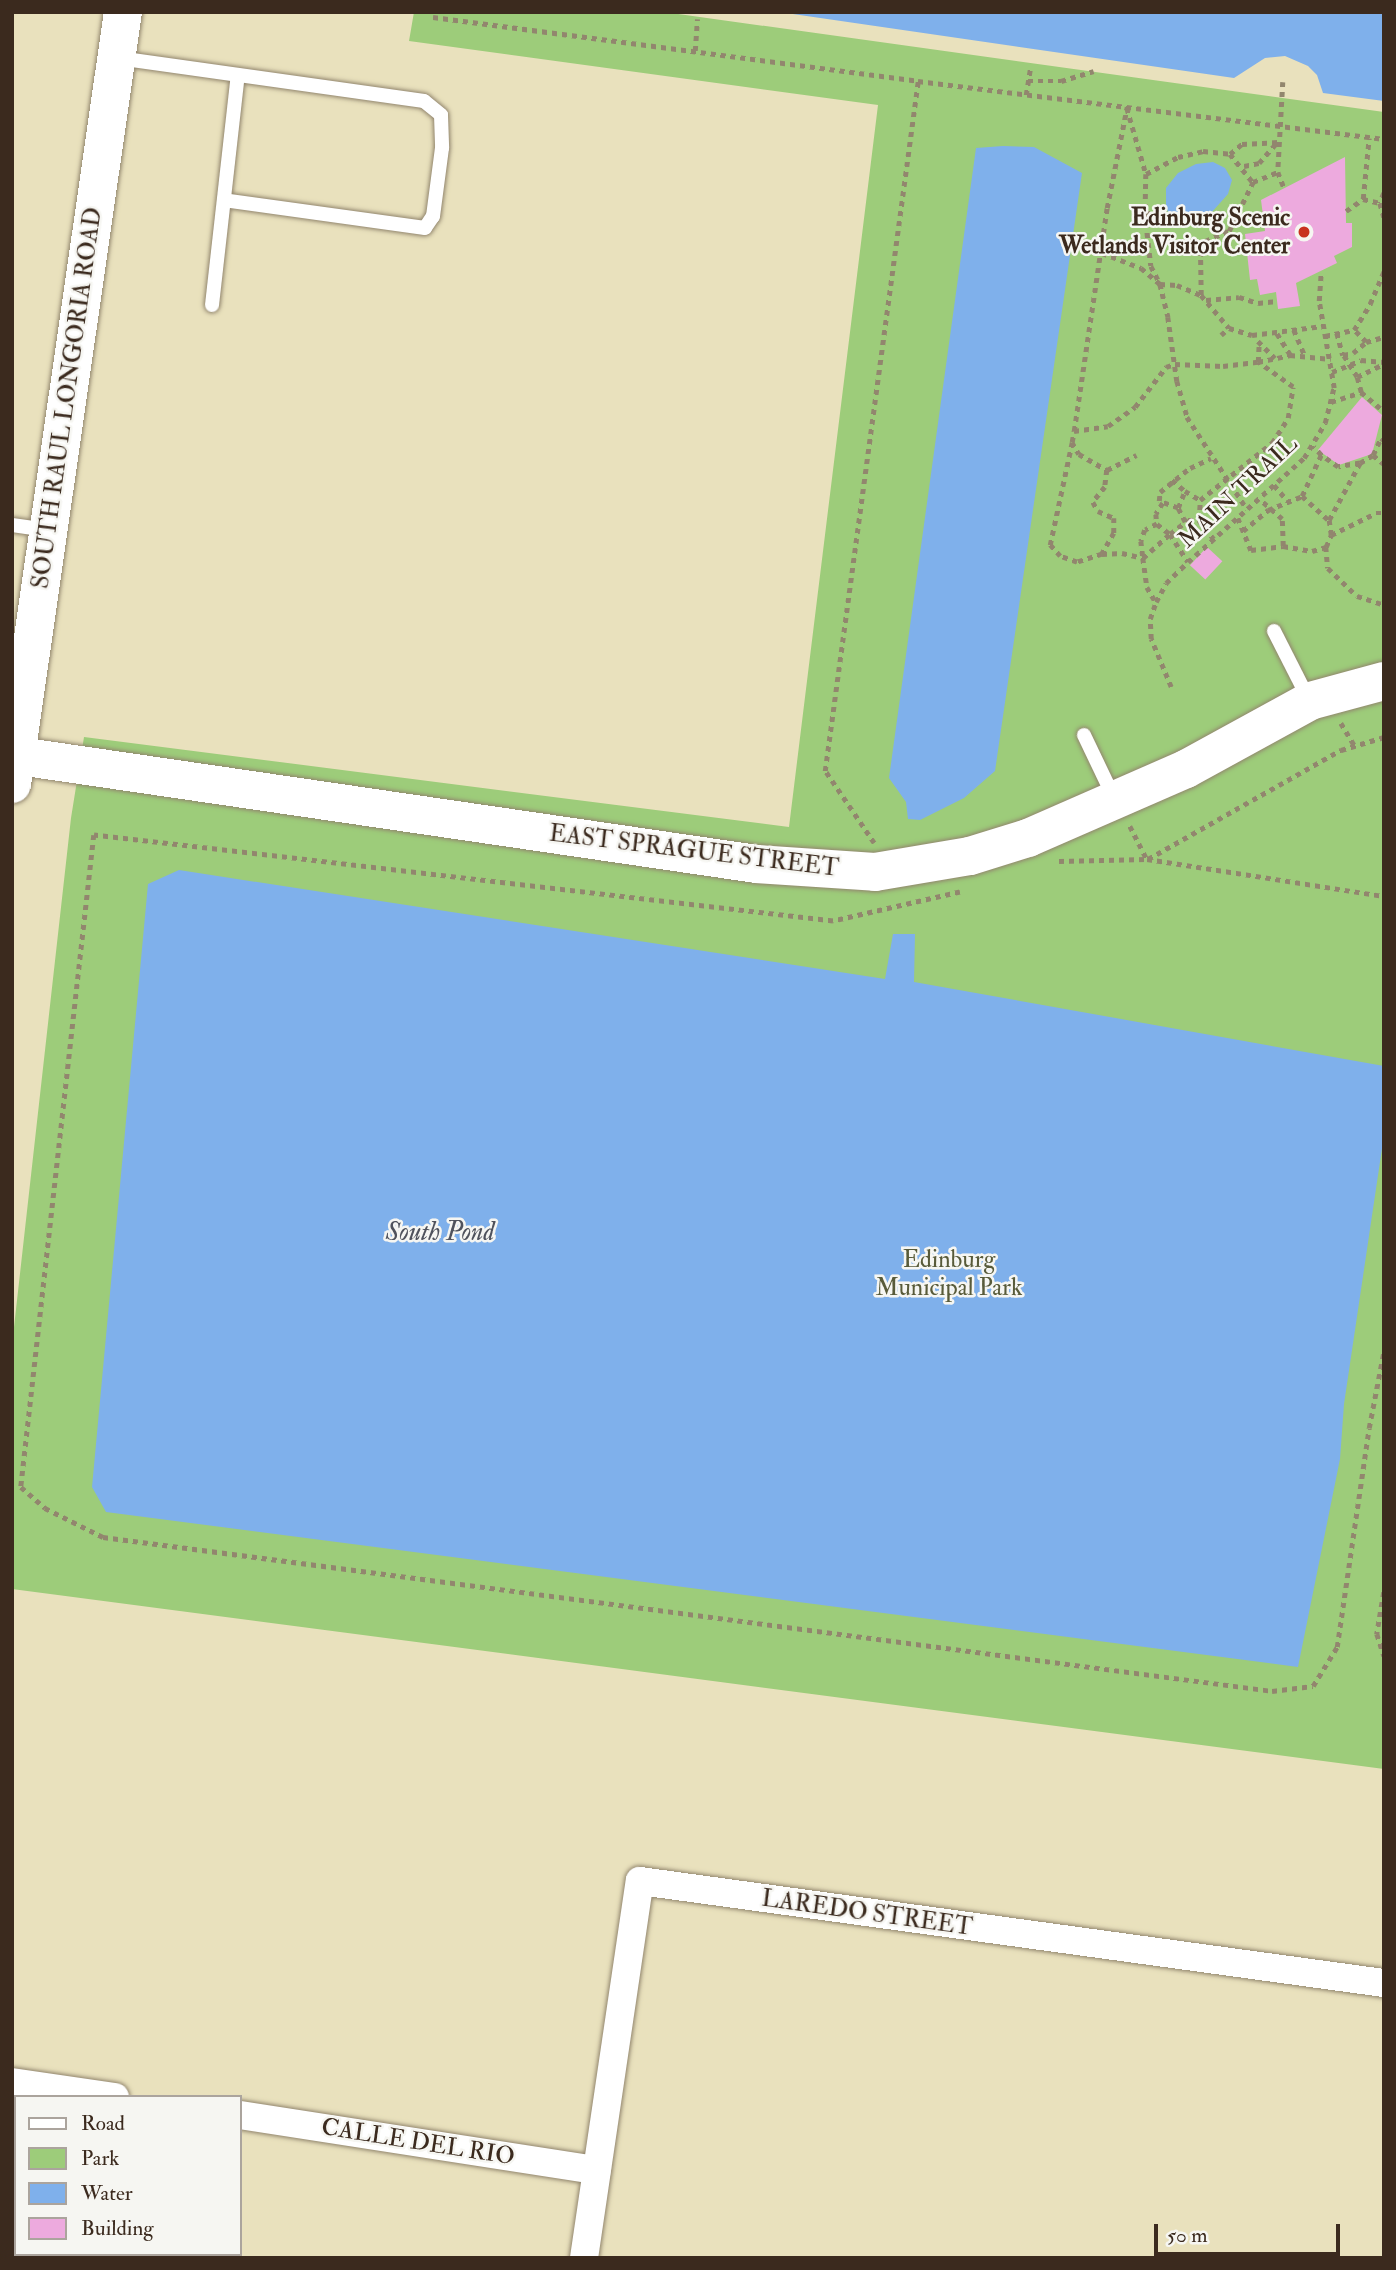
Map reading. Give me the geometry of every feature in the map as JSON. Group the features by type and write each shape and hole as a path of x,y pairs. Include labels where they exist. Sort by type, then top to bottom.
{"street":[{"name":"SOUTH RAUL LONGORIA ROAD","path":"13,765 30,528 117,58 123,12"},
{"name":"EAST SPRAGUE STREET","path":"13,765 756,864 875,873 970,856 1121,810 1186,769 1324,710 1384,681"},
{"name":"LAREDO STREET","path":"597,2170 640,1881 1384,1983"},
{"path":"12,2082 100,2095"},
{"name":"CALLE DEL RIO","path":"242,2115 597,2170"},
{"path":"584,2258 597,2170"}],"lane":[{"path":"117,58 424,101 441,115 442,148 433,216 425,228 223,200"},
{"path":"212,305 238,75"},
{"path":"1274,631 1324,710"},
{"path":"1084,735 1121,810"}],"path":[{"path":"433,17 1384,139"},
{"path":"695,51 697,19"},
{"path":"1026,95 1030,69"},
{"path":"1028,81 1061,81 1094,71"},
{"path":"878,849 825,771 918,81"},
{"path":"1283,82 1278,126 1278,172 1284,188"},
{"path":"1127,107 1146,174 1145,213 1151,266 1160,284 1186,417 1247,509"},
{"path":"1127,107 1107,208 1074,431 1050,545 1060,556 1077,562 1102,554 1122,553 1143,558"},
{"path":"1363,200 1369,138"},
{"path":"1230,153 1242,144 1278,142"},
{"path":"1244,166 1259,163 1278,142"},
{"path":"1146,174 1178,156 1203,151 1230,153 1244,166 1254,182"},
{"path":"1201,295 1200,256 1205,242 1229,231 1254,182 1278,172"},
{"path":"1384,193 1384,217"},
{"path":"1346,211 1363,200 1382,204"},
{"path":"1145,213 1155,213 1163,208"},
{"path":"1102,253 1141,268 1160,284 1177,285 1201,295 1228,328 1252,335 1322,326"},
{"name":"MAIN TRAIL","path":"1171,687 1151,639 1150,619 1166,583 1314,447 1334,388 1319,301 1321,271"},
{"path":"1325,336 1354,330 1370,304 1384,271"},
{"path":"1205,300 1239,297 1258,303 1277,301"},
{"path":"1221,335 1228,328"},
{"path":"1294,330 1305,356"},
{"path":"1354,330 1366,342"},
{"path":"1276,333 1290,355"},
{"path":"1337,333 1343,355 1357,377 1360,392 1384,411"},
{"path":"1252,335 1275,358"},
{"path":"1343,355 1353,353 1366,342 1384,337"},
{"path":"1258,362 1259,342"},
{"path":"1074,431 1108,426 1135,407 1166,367 1175,364 1223,366 1290,355 1331,359"},
{"path":"1332,372 1361,360 1384,363"},
{"path":"1214,540 1199,520 1200,500 1224,478 1272,443 1288,418 1293,387 1258,362"},
{"path":"1357,377 1384,363"},
{"path":"1330,402 1360,392"},
{"path":"1314,447 1338,467 1360,463 1373,455 1384,430"},
{"path":"1072,442 1079,454 1107,470"},
{"path":"1377,446 1384,452"},
{"path":"1107,470 1136,455"},
{"path":"1243,531 1269,510 1302,496 1321,455"},
{"path":"1373,455 1384,464"},
{"path":"1185,522 1178,508 1159,501 1160,492 1172,480 1212,458"},
{"path":"1360,463 1329,520 1331,535 1326,547 1328,568 1357,596 1384,604"},
{"path":"1102,554 1114,533 1114,518 1098,511 1093,502 1105,486 1107,470"},
{"path":"1172,480 1200,500"},
{"path":"1274,485 1288,501"},
{"path":"1178,508 1185,491"},
{"path":"1302,496 1329,520"},
{"path":"1259,499 1282,519 1283,546"},
{"path":"1163,503 1156,514 1157,524 1170,534 1188,562"},
{"path":"1331,535 1376,513 1384,513"},
{"path":"1238,518 1251,550 1283,546 1312,551 1326,547"},
{"path":"1143,558 1185,522 1199,520"},
{"path":"1156,601 1147,587 1141,541 1145,530 1157,524"},
{"path":"1324,710 1355,746"},
{"path":"1147,859 1329,757 1384,737"},
{"path":"1121,810 1147,859"},
{"path":"965,890 833,922 94,835 21,1487 45,1508 103,1537 1272,1691 1313,1686 1337,1647 1368,1428 1384,1350"},
{"path":"1050,863 1063,859 1147,859 1384,896"},
{"path":"1384,1592 1377,1634 1384,1656"}],"green space":[{"name":"Edinburg Municipal Park","path":"414,12 664,12 1384,112 1384,1769 12,1589 12,1345 71,818 84,737 789,827 878,105 409,41"}],"water":[{"path":"779,12 1384,12 1384,101 1323,93 1317,75 1308,66 1285,56 1265,58 1234,78"},
{"path":"1034,147 1082,173 995,771 964,798 920,820 908,819 906,802 889,778 976,148"},
{"path":"1213,162 1225,168 1232,180 1228,194 1203,222 1185,226 1171,223 1166,205 1166,188 1178,173 1196,164"},
{"name":"South Pond","path":"179,870 885,979 893,934 915,934 914,982 1384,1066 1384,1135 1344,1404 1340,1459 1298,1667 106,1512 92,1487 148,884"}],"building":[{"name":"Edinburg Scenic Wetlands Visitor Center","path":"1345,157 1346,223 1352,223 1352,247 1334,256 1337,263 1296,283 1300,306 1278,309 1276,292 1260,295 1257,279 1250,280 1245,234 1265,231 1261,200"},
{"path":"1362,397 1382,415 1372,454 1339,465 1318,450"},
{"path":"1207,547 1222,561 1205,580 1190,565"}],"place":[{"name":"Edinburg Scenic Wetlands Visitor Center","path":"1304,232"}]}
